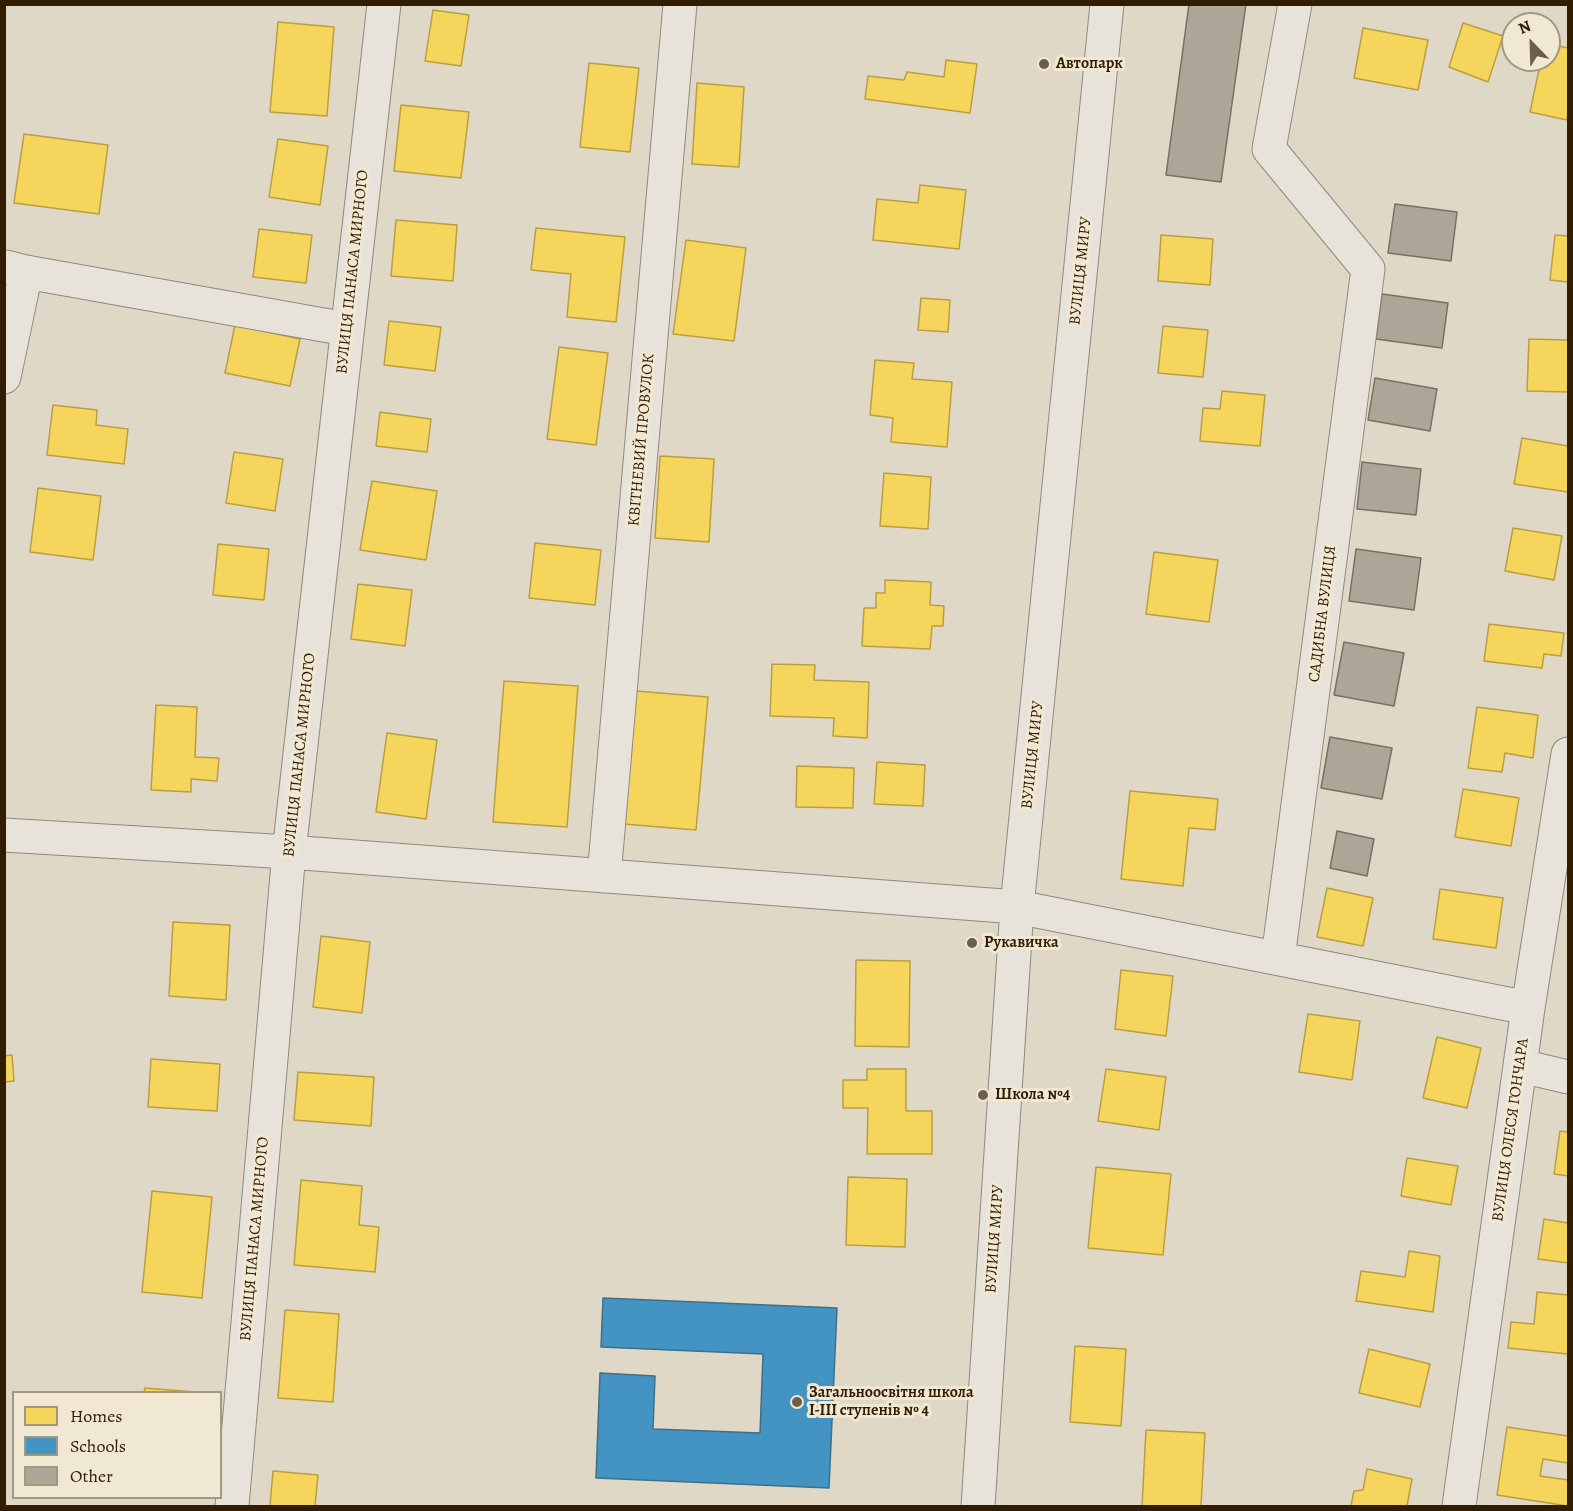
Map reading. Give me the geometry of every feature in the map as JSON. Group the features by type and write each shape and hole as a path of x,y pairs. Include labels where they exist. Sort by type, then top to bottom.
{"street":[{"name":"ВУЛИЦЯ ПАНАСА МИРНОГО","path":"231,1506 289,852 384,4"},
{"name":"КВІТНЕВИЙ ПРОВУЛОК","path":"604,876 680,4"},
{"name":"ВУЛИЦЯ МИРУ","path":"978,1506 1017,907 1107,4"},
{"name":"САДИБНА ВУЛИЦЯ","path":"1278,958 1368,269 1269,149 1295,4"},
{"path":"4,377 15,269 346,329"},
{"name":"ВУЛИЦЯ ОЛЕСЯ ГОНЧАРА","path":"1459,1506 1528,1008 1569,754"},
{"path":"4,835 289,852 1017,907 1528,1008"},
{"path":"1521,1066 1569,1077"}],"building: Homes":[{"path":"433,10 469,15 461,66 425,61"},
{"path":"278,22 334,27 327,116 270,112"},
{"path":"1463,23 1501,35 1501,42 1488,82 1449,67"},
{"path":"1363,28 1428,40 1418,90 1354,78"},
{"path":"1561,47 1568,48 1567,120 1530,112 1538,72 1561,72"},
{"path":"946,60 977,64 970,113 865,99 868,76 904,80 907,72 944,77"},
{"path":"589,63 639,68 630,152 580,147"},
{"path":"697,83 744,87 739,167 692,164"},
{"path":"401,105 469,112 461,178 394,171"},
{"path":"24,134 108,145 99,214 14,203"},
{"path":"278,139 328,146 320,205 269,197"},
{"path":"920,185 966,190 959,249 873,240 877,199 918,203"},
{"path":"396,220 457,225 453,281 391,276"},
{"path":"536,228 625,237 616,322 567,317 571,274 531,270"},
{"path":"259,229 312,235 306,283 253,277"},
{"path":"1161,235 1213,239 1210,285 1158,281"},
{"path":"1555,235 1568,236 1568,282 1550,280"},
{"path":"686,240 746,248 734,341 673,334"},
{"path":"921,298 950,300 948,332 918,330"},
{"path":"389,321 441,327 435,371 384,365"},
{"path":"235,325 300,339 290,386 225,373"},
{"path":"1163,326 1208,330 1203,377 1158,373"},
{"path":"1529,339 1568,340 1568,392 1527,391"},
{"path":"559,347 608,353 596,445 547,439"},
{"path":"875,360 914,363 912,379 952,382 947,447 891,442 893,418 870,415"},
{"path":"1222,391 1265,395 1260,446 1200,441 1203,408 1220,409"},
{"path":"53,405 97,410 96,425 128,429 124,464 47,455"},
{"path":"380,412 431,419 427,452 376,446"},
{"path":"1522,438 1568,446 1568,492 1514,484"},
{"path":"234,452 283,459 275,511 226,503"},
{"path":"660,456 714,459 709,542 655,538"},
{"path":"884,473 931,477 928,529 880,526"},
{"path":"372,481 437,491 426,560 360,550"},
{"path":"38,488 101,496 93,560 30,552"},
{"path":"1513,528 1562,536 1554,580 1505,571"},
{"path":"535,543 601,550 595,605 529,598"},
{"path":"218,544 269,549 264,600 213,595"},
{"path":"1154,552 1218,560 1209,622 1146,614"},
{"path":"885,580 931,582 930,605 944,606 943,626 932,626 930,649 862,646 864,608 876,608 876,593 885,593"},
{"path":"358,584 412,590 405,646 351,639"},
{"path":"1489,624 1564,633 1561,656 1544,654 1542,668 1484,661"},
{"path":"772,664 815,665 814,680 869,682 867,738 833,736 834,718 770,716"},
{"path":"504,681 578,686 567,827 493,822"},
{"path":"636,691 708,697 696,830 624,824"},
{"path":"156,705 197,707 195,757 219,758 217,781 191,779 191,792 151,790"},
{"path":"1477,707 1538,715 1533,758 1505,753 1502,772 1468,768"},
{"path":"387,733 437,740 426,819 376,812"},
{"path":"877,762 925,765 923,806 874,804"},
{"path":"797,766 854,768 853,808 796,807"},
{"path":"1463,789 1519,798 1511,846 1455,837"},
{"path":"1130,791 1218,799 1215,830 1189,828 1183,886 1121,879"},
{"path":"1327,888 1373,898 1363,946 1317,937"},
{"path":"1440,889 1503,898 1496,948 1433,939"},
{"path":"173,922 230,925 226,1000 169,996"},
{"path":"321,936 370,942 362,1013 313,1007"},
{"path":"856,960 910,961 909,1047 855,1046"},
{"path":"1121,970 1173,976 1166,1036 1115,1029"},
{"path":"1308,1014 1360,1021 1352,1080 1299,1072"},
{"path":"1437,1037 1481,1048 1467,1108 1423,1098"},
{"path":"12,1055 14,1081 4,1082 4,1056"},
{"path":"151,1059 220,1064 217,1111 148,1107"},
{"path":"867,1069 906,1069 906,1111 932,1111 932,1154 867,1154 868,1108 843,1108 843,1080 867,1080"},
{"path":"1106,1069 1166,1077 1159,1130 1098,1121"},
{"path":"298,1072 374,1077 371,1126 294,1120"},
{"path":"1560,1131 1568,1132 1568,1176 1554,1174"},
{"path":"1407,1158 1458,1166 1451,1205 1401,1196"},
{"path":"1096,1167 1171,1174 1163,1255 1088,1248"},
{"path":"848,1177 907,1179 905,1247 846,1245"},
{"path":"301,1180 362,1186 359,1225 379,1227 375,1272 294,1265"},
{"path":"152,1191 212,1197 202,1298 142,1292"},
{"path":"1544,1219 1568,1223 1568,1263 1538,1259"},
{"path":"1409,1251 1440,1256 1433,1312 1356,1301 1361,1271 1405,1277"},
{"path":"1537,1292 1568,1295 1568,1354 1508,1348 1511,1322 1534,1324"},
{"path":"285,1310 339,1314 333,1402 278,1398"},
{"path":"1075,1346 1126,1349 1121,1426 1070,1422"},
{"path":"1369,1349 1430,1364 1420,1407 1359,1393"},
{"path":"145,1388 182,1391 144,1391"},
{"path":"1507,1427 1568,1436 1568,1463 1543,1459 1540,1476 1568,1480 1568,1506 1497,1495"},
{"path":"1146,1430 1205,1433 1201,1506 1142,1506"},
{"path":"1367,1469 1412,1479 1407,1506 1351,1506 1354,1491 1363,1490"},
{"path":"273,1471 318,1475 315,1506 270,1506"}],"building: Schools":[{"name":"Загальноосвітня школа І-ІІІ ступенів № 4","path":"603,1298 837,1308 829,1488 596,1478 600,1373 655,1376 653,1429 760,1433 763,1354 601,1347"}],"building: Other":[{"path":"1189,4 1246,4 1221,182 1166,175"},
{"path":"1395,204 1457,212 1451,261 1388,253"},
{"path":"1382,294 1448,303 1442,348 1376,339"},
{"path":"1375,378 1437,389 1430,431 1368,420"},
{"path":"1362,462 1421,469 1416,515 1357,509"},
{"path":"1356,549 1421,558 1414,610 1349,601"},
{"path":"1344,642 1404,653 1394,706 1334,695"},
{"path":"1330,737 1392,748 1382,799 1321,788"},
{"path":"1337,831 1374,839 1367,876 1330,868"}],"place":[{"name":"Автопарк","path":"1044,64"},
{"name":"Рукавичка","path":"972,943"},
{"name":"Школа №4","path":"983,1095"},
{"name":"Загальноосвітня школа І-ІІІ ступенів № 4","path":"797,1402"}]}
